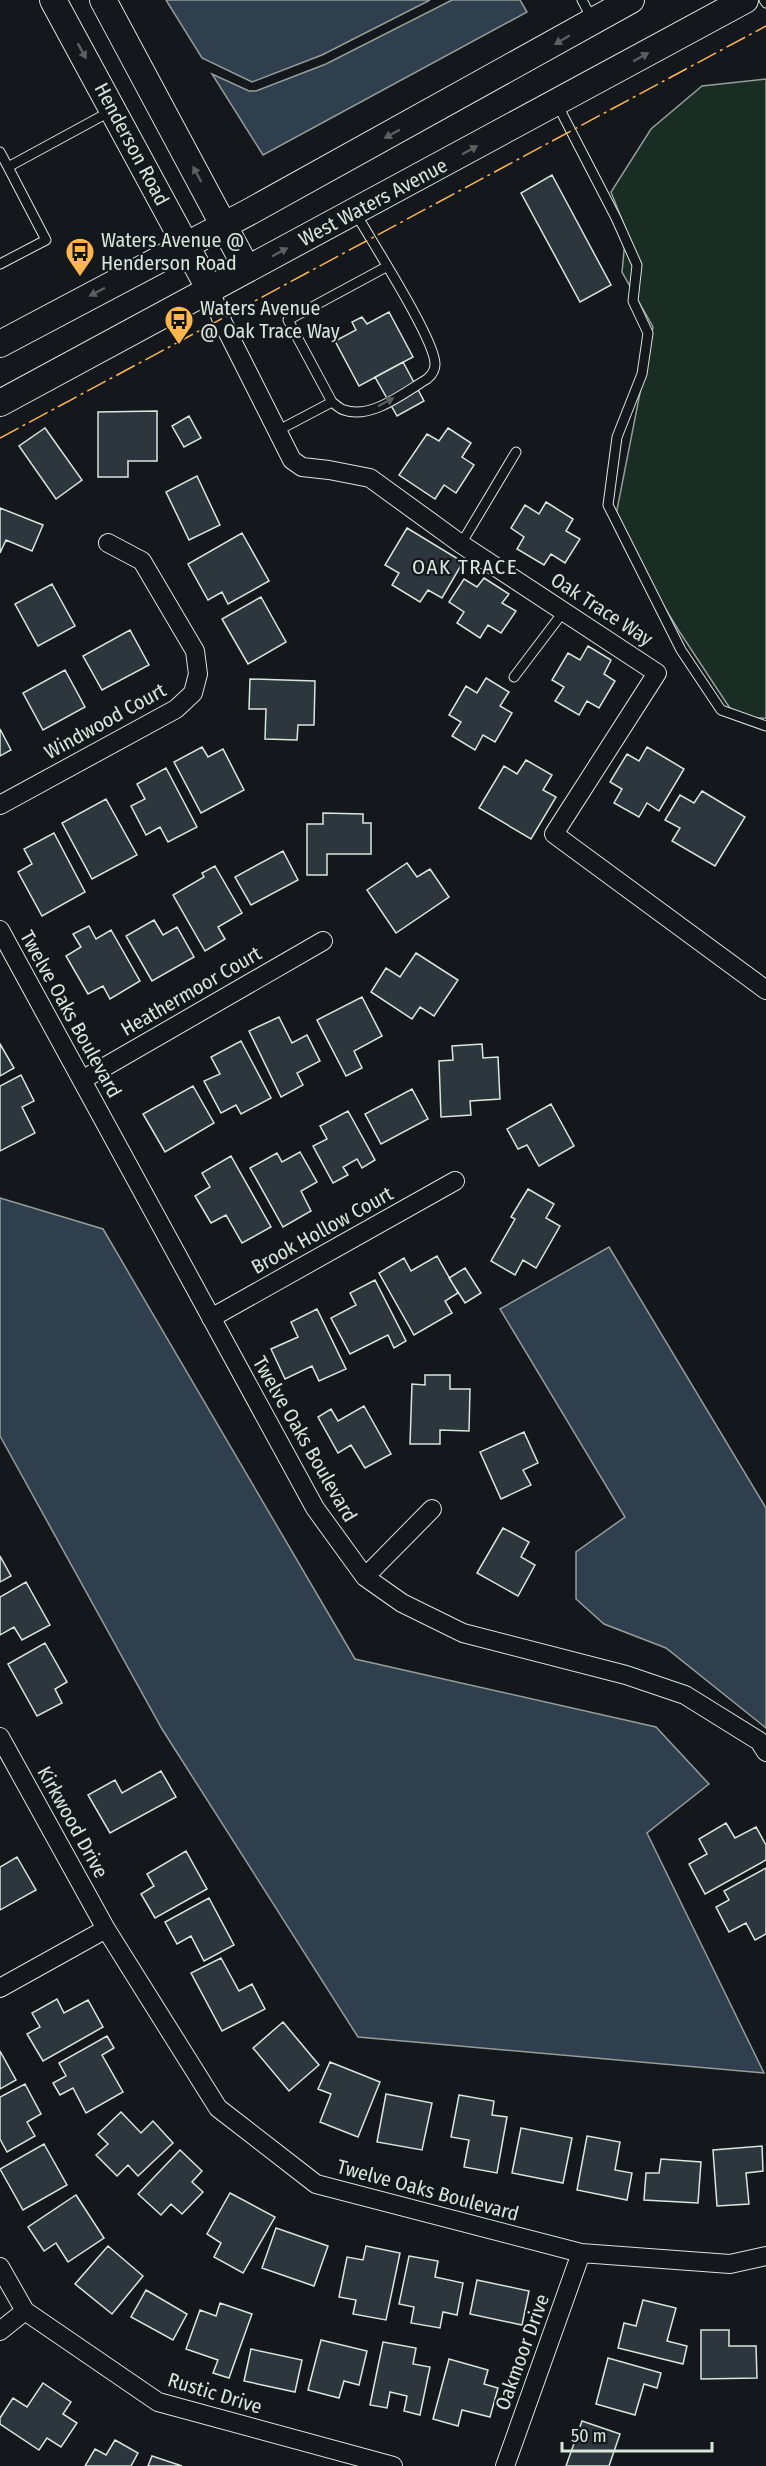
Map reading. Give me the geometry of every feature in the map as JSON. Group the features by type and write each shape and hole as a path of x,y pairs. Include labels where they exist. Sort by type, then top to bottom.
{"main road":[{"name":"Henderson Road","path":"53,0 210,290"},
{"path":"103,0 248,269"},
{"path":"0,344 225,225 588,11 631,0"},
{"name":"West Waters Avenue","path":"0,403 745,0"}],"street":[{"name":"Oak Trace Way","path":"210,290 223,323 292,460 302,467 370,478 461,544 657,673 554,834 766,990"},
{"name":"Windwood Court","path":"0,805 176,709 193,693 198,674 195,651 142,561 108,543"},
{"name":"Twelve Oaks Boulevard","path":"0,930 7,958 82,1080 315,1508 365,1577 402,1603 464,1633 626,1675 685,1695 759,1741 766,1752"},
{"name":"Heathermoor Court","path":"82,1080 323,941"},
{"name":"Brook Hollow Court","path":"211,1318 455,1181"},
{"path":"365,1577 432,1509"},
{"name":"Kirkwood Drive","path":"0,1737 106,1929"},
{"name":"Twelve Oaks Boulevard","path":"106,1929 218,2108 316,2184 581,2253 730,2264 766,2256"},
{"path":"0,1988 106,1929"},
{"name":"Oakmoor Drive","path":"505,2466 581,2253"},
{"name":"Rustic Drive","path":"0,2267 25,2311 158,2402 393,2466"},
{"path":"0,2331 25,2311"}],"lane":[{"path":"556,103 616,218 637,265 633,301 648,333 642,374 617,437 608,505 681,650 721,710 766,726"},
{"path":"8,167 113,110"},
{"path":"0,152 46,240 0,264"},
{"path":"355,212 429,342 435,364 433,374 366,412 344,410 332,402 288,320 386,267"},
{"path":"277,431 332,402"},
{"path":"461,544 516,452"},
{"path":"514,677 564,612"}],"green space":[{"path":"766,79 766,718 737,719 679,631 614,525 653,327 622,272 626,230 611,192 651,129 702,86"}],"water":[{"path":"166,0 430,0 322,55 252,82 202,58"},
{"path":"452,0 520,0 527,12 263,155 212,74 249,91 256,91 326,64"},
{"path":"0,1198 103,1229 355,1659 656,1727 709,1784 647,1833 764,2073 358,2037 162,1729 0,1436"},
{"path":"609,1247 766,1508 766,1728 666,1648 604,1624 576,1599 576,1552 625,1517 500,1309"}],"building":[{"path":"552,175 611,285 580,302 521,193"},
{"path":"389,312 413,357 359,386 335,341 356,330 352,322 362,317 367,324"},
{"path":"403,362 424,401 397,416 375,377"},
{"path":"157,411 157,461 128,461 128,477 98,477 98,412"},
{"path":"189,416 201,438 184,447 172,426"},
{"path":"45,428 82,480 56,499 19,446"},
{"path":"448,428 471,443 462,457 474,465 456,493 444,485 435,499 399,475 427,434 439,441"},
{"path":"197,476 220,525 189,540 166,492"},
{"path":"546,502 573,519 566,531 580,539 565,563 551,554 544,565 517,549 524,537 511,528 525,505 539,514"},
{"path":"0,508 43,525 32,551 6,540 0,553"},
{"path":"407,528 463,562 442,598 428,590 420,602 392,585 399,573 385,565"},
{"path":"242,533 269,581 228,604 222,592 208,600 188,564"},
{"path":"484,578 509,594 502,603 516,611 501,633 488,625 480,638 457,623 464,612 449,602 464,579 477,587"},
{"path":"52,584 75,626 38,646 15,604"},
{"path":"261,597 286,642 248,664 222,619"},
{"path":"130,630 149,665 102,690 83,656"},
{"path":"588,646 611,660 604,674 615,681 599,708 587,701 579,715 555,701 564,687 552,680 568,653 580,660"},
{"path":"65,670 85,707 43,730 23,693"},
{"path":"486,678 509,692 500,706 512,713 495,742 483,735 475,750 452,736 461,722 449,715 466,686 477,693"},
{"path":"250,679 315,681 314,725 298,725 297,740 265,739 266,709 249,709"},
{"path":"0,729 11,750 0,756"},
{"path":"202,747 208,757 223,749 244,790 201,813 174,762"},
{"path":"647,747 684,769 659,811 647,803 639,817 614,803 622,789 610,782 627,754 639,761"},
{"path":"526,760 552,775 543,790 556,797 531,839 479,808 504,766 517,774"},
{"path":"166,768 197,827 168,842 160,827 146,835 131,806 145,799 137,784"},
{"path":"702,791 745,817 715,866 672,841 680,828 665,820 680,795 694,803"},
{"path":"106,799 137,855 92,879 62,823"},
{"path":"323,813 363,814 363,823 371,823 371,854 327,854 327,875 307,875 307,824 323,824"},
{"path":"54,833 85,892 42,916 18,872 32,864 24,849"},
{"path":"283,851 298,880 251,905 235,877"},
{"path":"407,863 417,877 430,869 449,897 396,933 367,890"},
{"path":"215,866 242,913 218,927 225,939 205,951 173,895 204,877 202,873"},
{"path":"154,920 163,935 177,927 194,957 152,981 126,936"},
{"path":"89,926 96,939 111,930 140,981 110,999 103,986 88,994 66,956 81,947 73,934"},
{"path":"416,953 458,980 434,1016 420,1007 412,1019 371,992 386,968 400,977"},
{"path":"362,997 382,1036 354,1051 362,1068 346,1076 317,1020"},
{"path":"279,1017 292,1043 307,1035 320,1061 297,1073 303,1085 281,1097 249,1031"},
{"path":"241,1041 271,1098 241,1114 236,1105 221,1113 204,1081 220,1074 211,1057"},
{"path":"0,1044 14,1068 0,1076"},
{"path":"482,1044 483,1058 498,1057 500,1099 470,1101 471,1115 441,1117 439,1061 453,1060 452,1046"},
{"path":"21,1075 34,1101 22,1107 35,1133 0,1151 0,1086"},
{"path":"193,1086 214,1123 165,1152 143,1114"},
{"path":"412,1089 428,1119 381,1144 365,1114"},
{"path":"551,1104 574,1146 539,1166 527,1145 518,1149 507,1129"},
{"path":"348,1111 375,1160 362,1168 357,1159 343,1167 348,1175 333,1183 313,1146 327,1139 320,1126"},
{"path":"300,1152 317,1182 301,1191 311,1211 283,1227 250,1168 277,1153 282,1162"},
{"path":"231,1156 271,1227 242,1243 226,1215 211,1223 195,1196 210,1187 202,1173"},
{"path":"528,1189 554,1204 546,1218 560,1226 536,1268 523,1260 515,1275 491,1261 515,1219 511,1217"},
{"path":"437,1256 458,1293 445,1301 452,1313 414,1335 379,1273 404,1258 411,1271"},
{"path":"465,1268 481,1293 465,1303 449,1278"},
{"path":"375,1280 406,1341 394,1348 388,1335 350,1354 331,1318 356,1305 350,1293"},
{"path":"317,1309 346,1369 319,1381 312,1366 285,1379 271,1349 298,1337 291,1322"},
{"path":"425,1375 450,1375 450,1389 470,1389 469,1431 440,1430 440,1444 410,1444 412,1384 425,1385"},
{"path":"364,1406 391,1454 365,1468 351,1445 338,1453 318,1417 331,1409 338,1421"},
{"path":"524,1432 538,1463 523,1470 531,1485 501,1499 480,1452"},
{"path":"503,1528 529,1542 521,1557 535,1565 518,1596 477,1573"},
{"path":"0,1556 11,1576 0,1582"},
{"path":"26,1582 50,1625 22,1640 14,1627 0,1635 0,1597"},
{"path":"45,1643 67,1682 55,1689 62,1703 37,1716 8,1664"},
{"path":"161,1771 176,1797 110,1833 88,1795 115,1780 122,1793"},
{"path":"726,1823 735,1838 756,1827 766,1845 766,1860 705,1894 689,1864 707,1854 699,1839"},
{"path":"186,1851 207,1889 155,1918 141,1894 154,1886 147,1874"},
{"path":"17,1857 36,1890 0,1910 0,1867"},
{"path":"766,1868 766,1934 755,1940 746,1923 729,1932 716,1907 729,1900 724,1891"},
{"path":"209,1898 234,1945 204,1961 191,1936 177,1944 165,1922"},
{"path":"221,1958 239,1991 252,1984 265,2009 222,2031 191,1973"},
{"path":"57,1999 64,2013 88,2000 103,2027 43,2061 27,2034 40,2027 32,2013"},
{"path":"283,2022 319,2065 289,2091 253,2048"},
{"path":"107,2036 114,2048 102,2055 123,2092 86,2113 73,2088 60,2095 53,2083 66,2076 59,2063"},
{"path":"0,2051 16,2080 0,2089"},
{"path":"330,2062 380,2082 358,2137 320,2122 331,2094 318,2089"},
{"path":"25,2084 41,2114 27,2122 35,2136 7,2152 0,2139 0,2097"},
{"path":"386,2094 432,2103 422,2150 377,2142"},
{"path":"459,2095 494,2101 492,2115 507,2117 497,2173 464,2167 469,2140 451,2137"},
{"path":"121,2112 141,2133 153,2121 173,2143 138,2176 128,2165 117,2176 96,2155 108,2144 98,2134"},
{"path":"521,2128 572,2138 563,2183 512,2173"},
{"path":"587,2136 620,2142 615,2170 632,2173 627,2200 577,2190"},
{"path":"44,2144 67,2185 23,2210 0,2169"},
{"path":"762,2146 763,2171 746,2173 749,2204 717,2206 713,2150"},
{"path":"180,2150 202,2171 192,2182 203,2192 182,2214 171,2204 161,2215 138,2194"},
{"path":"661,2159 701,2162 698,2203 644,2200 646,2173 659,2173"},
{"path":"230,2193 275,2217 243,2273 214,2257 221,2243 207,2234"},
{"path":"76,2195 104,2238 68,2262 56,2243 44,2251 28,2227"},
{"path":"276,2228 328,2246 314,2286 262,2268"},
{"path":"108,2246 143,2276 112,2314 75,2284"},
{"path":"366,2246 400,2253 386,2320 353,2314 356,2300 339,2297 347,2257 363,2260"},
{"path":"409,2256 438,2261 435,2277 463,2283 457,2315 443,2312 440,2328 411,2323 414,2307 399,2304"},
{"path":"477,2280 529,2291 522,2325 470,2314"},
{"path":"146,2290 187,2314 173,2340 131,2317"},
{"path":"643,2300 676,2308 667,2341 687,2346 683,2364 618,2348 624,2323 636,2326"},
{"path":"220,2303 252,2314 229,2378 213,2373 218,2360 186,2349 200,2310 216,2316"},
{"path":"701,2330 729,2330 729,2346 756,2346 757,2378 701,2379"},
{"path":"321,2340 367,2351 359,2385 344,2381 339,2398 308,2390"},
{"path":"383,2342 416,2348 413,2364 430,2367 420,2415 404,2411 407,2396 390,2392 387,2408 370,2405"},
{"path":"251,2349 302,2360 295,2392 244,2381"},
{"path":"608,2358 661,2373 657,2388 644,2384 635,2415 596,2404"},
{"path":"449,2359 488,2370 484,2384 498,2388 490,2417 462,2410 458,2426 433,2419"},
{"path":"43,2383 71,2402 63,2414 77,2423 61,2447 47,2438 39,2450 0,2424 0,2418 13,2398 27,2407"},
{"path":"582,2421 620,2434 609,2466 566,2466"},
{"path":"115,2440 138,2453 131,2466 85,2466 95,2449 106,2455"},
{"path":"152,2456 182,2466 148,2466"}],"power":[{"path":"0,438 766,26"}],"place":[{"name":"Waters Avenue @ Henderson Road","path":"80,278"},
{"name":"Waters Avenue @ Oak Trace Way","path":"179,346"}],"district":[{"name":"OAK TRACE","path":"465,567"}]}
